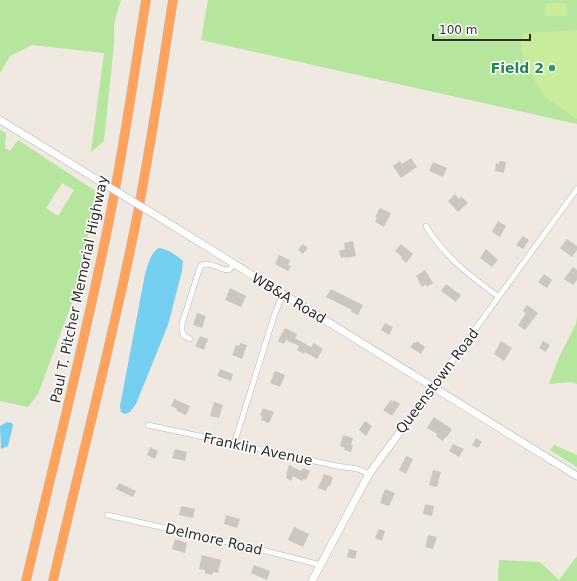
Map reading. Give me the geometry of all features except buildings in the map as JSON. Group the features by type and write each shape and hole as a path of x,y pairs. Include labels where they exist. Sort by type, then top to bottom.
{"highway":[{"name":"Paul T. Pitcher Memorial Highway","path":"26,581 88,320 109,222 146,0"},
{"path":"53,581 114,327 135,226 157,104 173,0"}],"street":[{"name":"WB&A Road","path":"0,120 434,386 577,476"},
{"name":"Queenstown Road","path":"312,581 369,474 499,298 577,189"},
{"path":"426,226 440,247 452,260 499,298"},
{"path":"190,339 184,336 182,324 200,267 207,263 228,270 234,264"},
{"path":"234,444 274,316 283,294"},
{"name":"Franklin Avenue","path":"148,425 358,470 369,474"},
{"name":"Delmore Road","path":"107,515 246,546 321,565"}],"green space":[{"path":"0,0 121,0 114,27 114,44 104,141 91,152 104,53 32,45 10,56 0,73"},
{"path":"208,0 577,0 577,124 201,40"},
{"path":"545,3 567,3 567,16 545,16"},
{"name":"Field 2","path":"577,30 577,119 547,99 533,78 523,57 520,42 525,33"},
{"path":"0,130 6,133 5,148 10,151 18,140 94,190 97,196 72,303 38,394 28,407 0,401","holes":["62,183 74,190 58,216 46,208"]},
{"path":"577,316 577,384 572,382 549,384 559,357 576,324"},
{"path":"554,445 577,455 577,467 550,450"},
{"path":"576,557 577,581 498,581 499,560 540,562 559,580"}],"water":[{"path":"159,248 172,253 183,261 182,271 168,325 136,404 130,412 125,414 121,412 120,406 145,274 151,256"},
{"path":"7,422 12,423 13,425 8,446 1,449 0,426"}],"place":[{"name":"Field 2","path":"552,68"}]}
